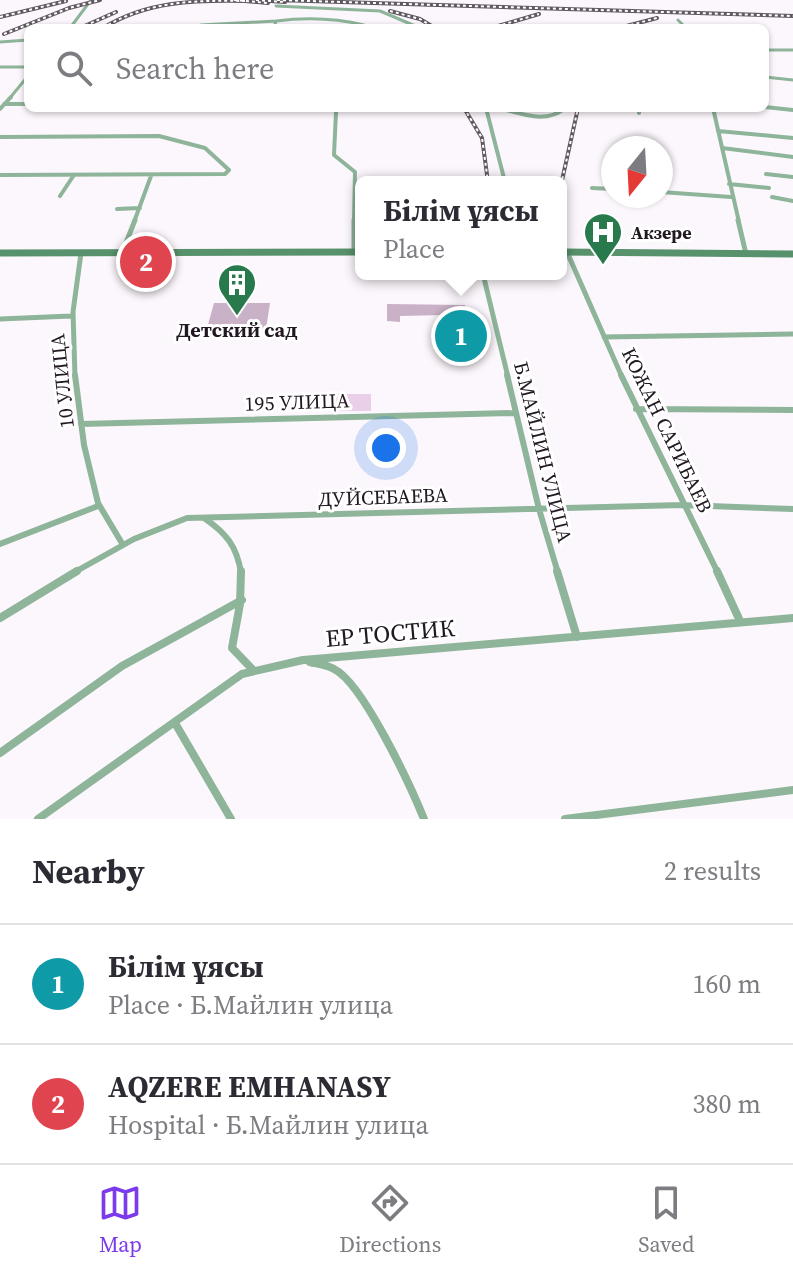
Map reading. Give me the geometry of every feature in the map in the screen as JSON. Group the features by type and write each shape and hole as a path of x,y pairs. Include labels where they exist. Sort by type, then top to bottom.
{"street":[{"path":"73,24 91,0"},
{"path":"276,6 380,11 411,24"},
{"path":"213,24 350,20 361,24"},
{"path":"678,20 682,24"},
{"path":"0,42 24,40"},
{"path":"769,50 793,50"},
{"path":"0,67 24,67"},
{"path":"769,77 793,80"},
{"path":"2,106 24,81"},
{"path":"2,106 24,104"},
{"path":"769,107 793,110"},
{"path":"336,112 334,155 355,172 355,176"},
{"path":"487,112 503,176"},
{"path":"515,112 546,119 556,117 561,112"},
{"path":"714,112 746,254"},
{"path":"718,131 793,138"},
{"path":"0,137 159,136 205,148 229,170 225,174 151,176 0,175"},
{"path":"722,148 793,157"},
{"path":"766,174 793,177"},
{"path":"60,196 74,175"},
{"path":"122,253 151,176"},
{"path":"729,184 769,188"},
{"path":"592,188 601,188"},
{"path":"673,193 731,197"},
{"path":"772,197 793,201"},
{"path":"117,209 140,208"},
{"path":"0,253 355,252"},
{"path":"567,252 793,254"},
{"name":"10 УЛИЦА","path":"81,253 74,279 71,316 81,424 98,506 123,545"},
{"name":"КОЖАН САРИБАЕВ","path":"567,258 636,409 740,621"},
{"name":"Б.МАЙЛИН УЛИЦА","path":"484,280 514,413 577,637"},
{"path":"0,319 71,316"},
{"path":"604,337 793,334"},
{"path":"636,409 793,410"},
{"name":"195 УЛИЦА","path":"81,424 514,413"},
{"name":"ДУЙСЕБАЕВА","path":"0,618 123,545 180,518 194,515 204,518 682,505 793,509"},
{"path":"0,544 98,506"},
{"path":"204,518 227,534 239,562 242,600 232,648 254,671"},
{"path":"0,753 122,666 242,600"},
{"name":"ЕР ТОСТИК","path":"38,819 242,674 303,660 793,618"},
{"path":"303,660 336,669 353,686 407,776 424,819"},
{"path":"175,723 231,819"},
{"path":"565,819 793,790"}],"shaded area":[{"path":"328,394 371,394 371,411 327,411"}],"building":[{"name":"Детский сад","path":"214,303 270,303 266,329 207,328"},
{"path":"387,304 465,305 473,360 445,361 445,351 454,351 451,320 444,320 444,315 400,316 400,322 387,321"}],"railway":[{"path":"29,24 100,0"},
{"path":"234,0 268,3"},
{"path":"256,0 285,2"},
{"path":"277,0 793,16"},
{"path":"0,17 66,1"},
{"path":"111,24 154,7 190,2 245,1"},
{"path":"390,11 428,24"},
{"path":"89,24 116,12"},
{"path":"505,24 539,14"},
{"path":"634,24 657,18"},
{"path":"4,34 24,26"},
{"path":"466,112 482,138 487,176"},
{"path":"563,176 577,112"}],"place":[{"name":"AQZERE EMHANASY","path":"146,262"},
{"name":"Акзере","path":"603,266"},
{"name":"Детский сад","path":"237,317"},
{"name":"Білім ұясы","path":"461,336"}]}
